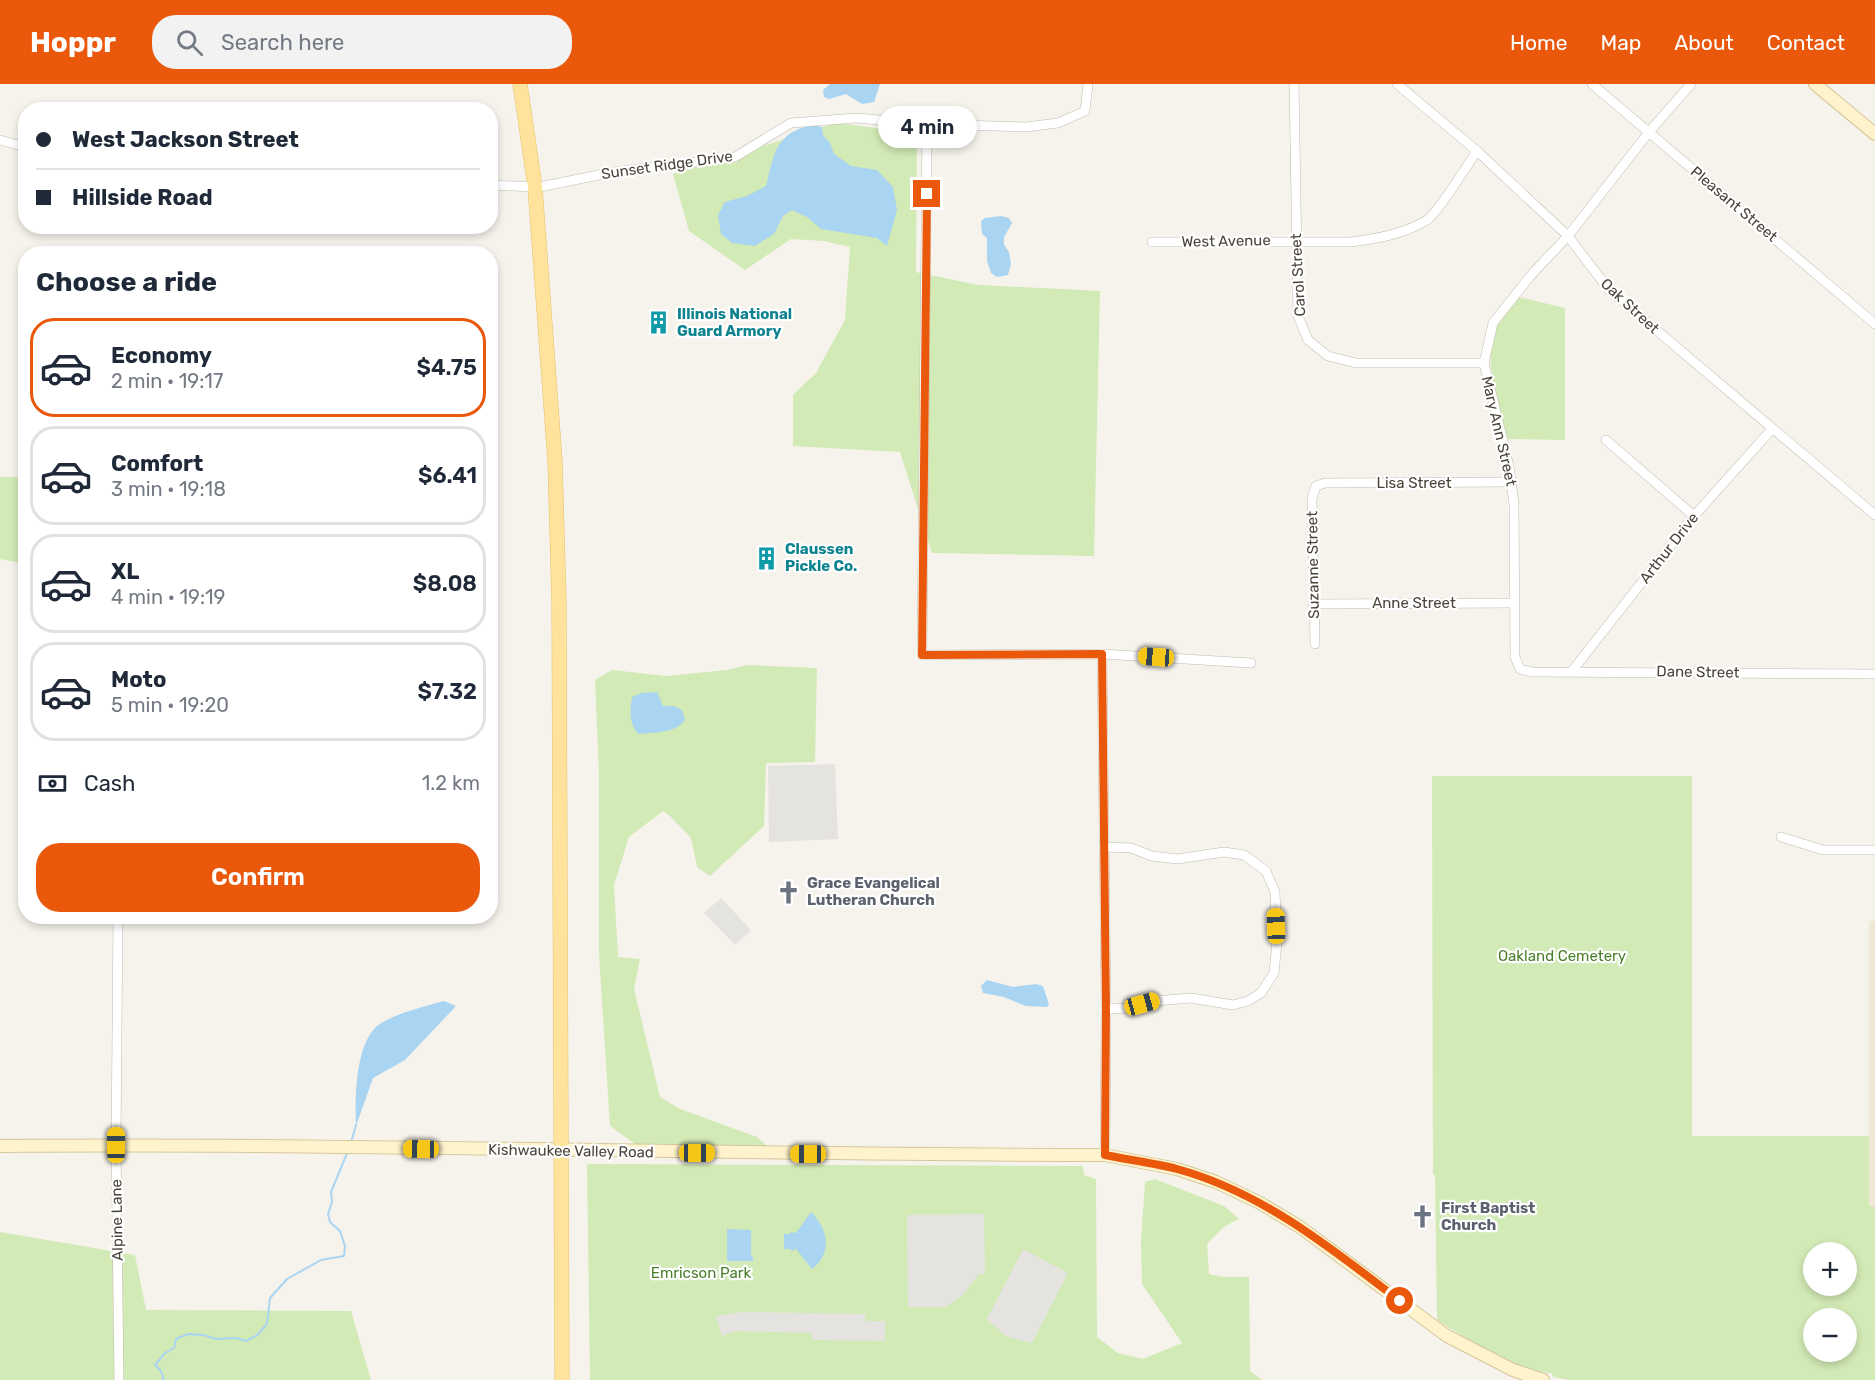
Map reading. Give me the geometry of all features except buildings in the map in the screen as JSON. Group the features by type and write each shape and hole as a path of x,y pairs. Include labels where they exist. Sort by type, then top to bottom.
{"main road":[{"path":"520,84 535,188 555,461 559,603 563,1151 562,1380"}],"street":[{"name":"Sunset Ridge Drive","path":"498,186 535,188 613,172 735,157 791,123 856,118 927,124 1026,127 1058,123 1084,111 1088,84"},
{"name":"Carol Street","path":"1294,84 1298,316 1308,340 1328,356 1356,363 1484,363"},
{"name":"Oak Street","path":"1397,84 1477,151 1568,236 1608,290 1875,515"},
{"name":"Pleasant Street","path":"1592,84 1875,324"},
{"name":"Mary Ann Street","path":"1520,669 1515,657 1512,482 1484,363 1493,323 1532,274 1568,236 1649,132 1691,84"},
{"path":"1815,84 1875,134"},
{"path":"927,124 922,655 1102,654 1251,663"},
{"path":"0,140 18,145"},
{"name":"West Avenue","path":"1152,242 1297,240 1350,242 1395,234 1429,219 1477,151"},
{"name":"Arthur Drive","path":"1572,671 1694,516 1772,429"},
{"path":"1606,440 1694,516"},
{"name":"Lisa Street","path":"1316,486 1325,483 1512,482"},
{"name":"Suzanne Street","path":"1315,644 1312,498 1316,486"},
{"name":"Anne Street","path":"1314,604 1515,603"},
{"path":"1102,654 1106,1009 1105,1155"},
{"name":"Dane Street","path":"1520,669 1532,672 1875,674"},
{"path":"1781,837 1822,850 1875,850"},
{"path":"1104,847 1131,848 1152,856 1177,859 1224,852 1244,855 1266,871 1275,892 1276,942 1274,973 1261,993 1248,1001 1233,1005 1191,998 1155,1000 1128,1008 1106,1009"},
{"name":"Alpine Lane","path":"118,924 116,1145 118,1380"},
{"name":"Kishwaukee Valley Road","path":"0,1146 116,1145 1105,1155 1177,1169 1216,1182 1260,1203 1300,1227 1447,1336 1513,1370 1543,1380"}],"shaded area":[{"path":"835,764 838,839 769,842 768,766"},
{"path":"721,898 751,930 735,945 704,913"},
{"path":"1869,921 1875,921 1875,1207 1869,1207"},
{"path":"984,1214 985,1274 979,1274 962,1296 945,1307 908,1307 907,1215"},
{"path":"1023,1249 1068,1273 1032,1343 1003,1334 987,1319"},
{"path":"743,1312 865,1314 865,1321 885,1321 885,1341 812,1340 811,1333 736,1331 722,1336 716,1316"}],"green space":[{"path":"836,123 917,133 916,272 978,285 1100,291 1094,556 932,553 900,452 793,446 793,395 816,373 845,320 850,247 824,241 791,239 745,270 689,231 673,174"},
{"path":"1519,297 1565,308 1565,440 1508,439 1493,382 1490,353 1496,326"},
{"path":"0,477 18,477 18,563 0,559"},
{"path":"747,665 817,668 815,762 766,763 764,826 710,876 697,867 691,838 663,811 629,837 614,885 618,957 640,959 634,989 660,1097 680,1109 757,1137 767,1146 638,1146 610,1126 599,954 599,774 595,680 612,670 666,676 727,670"},
{"name":"Oakland Cemetery","path":"1432,776 1692,776 1692,1136 1869,1136 1869,1206 1875,1207 1875,1380 1570,1380 1553,1377 1552,1373 1539,1372 1509,1361 1477,1345 1437,1320 1435,1175 1433,1175"},
{"name":"Emricson Park","path":"587,1164 1083,1166 1084,1175 1096,1179 1097,1337 1118,1353 1143,1359 1182,1343 1142,1284 1141,1241 1145,1182 1155,1179 1224,1206 1239,1219 1225,1226 1207,1244 1209,1274 1223,1277 1249,1277 1250,1371 1262,1380 590,1380"},
{"path":"0,1232 135,1255 146,1310 351,1311 371,1380 0,1380"}],"water":[{"path":"830,84 880,84 874,102 862,104 846,94 829,99 824,97 823,90"},
{"path":"813,125 822,127 823,135 830,143 834,154 851,166 877,170 893,187 897,210 887,246 877,238 821,229 807,217 792,210 783,216 774,234 755,246 732,243 721,234 718,215 725,202 747,196 766,186 775,154 784,139 801,128"},
{"path":"1001,216 1009,218 1012,223 1004,237 1004,245 1009,252 1011,264 1008,275 997,277 991,273 987,261 987,238 982,234 981,221 985,218"},
{"path":"657,692 663,706 674,706 682,710 685,720 681,725 670,730 638,734 631,717 632,697 642,693"},
{"path":"987,980 1013,987 1036,984 1043,986 1049,1004 1047,1007 1026,1006 1004,997 983,993 981,986"},
{"path":"444,1001 456,1006 405,1060 373,1078 356,1126 358,1075 363,1048 368,1037 375,1028 389,1019"},
{"path":"811,1212 821,1226 826,1241 823,1256 812,1269 796,1249 791,1251 791,1249 784,1249 784,1234 796,1233"},
{"path":"727,1229 751,1230 753,1261 727,1261"}],"waterway":[{"path":"351,1143 356,1125"},
{"path":"164,1380 161,1371 155,1365 165,1353 174,1348 176,1339 188,1334 246,1341 256,1336 267,1324 270,1298 287,1279 321,1260 344,1256 345,1246 340,1231 330,1222 328,1214 332,1202 331,1192 348,1151"}],"place":[{"name":"Illinois National Guard Armory","path":"659,323"},
{"name":"Claussen Pickle Co.","path":"767,558"},
{"name":"Grace Evangelical Lutheran Church","path":"789,892"},
{"name":"First Baptist Church","path":"1423,1217"}],"route":[{"path":"927,194 922,655 1102,654 1106,1009 1105,1155 1177,1169 1216,1182 1260,1203 1300,1227 1400,1301"}]}
